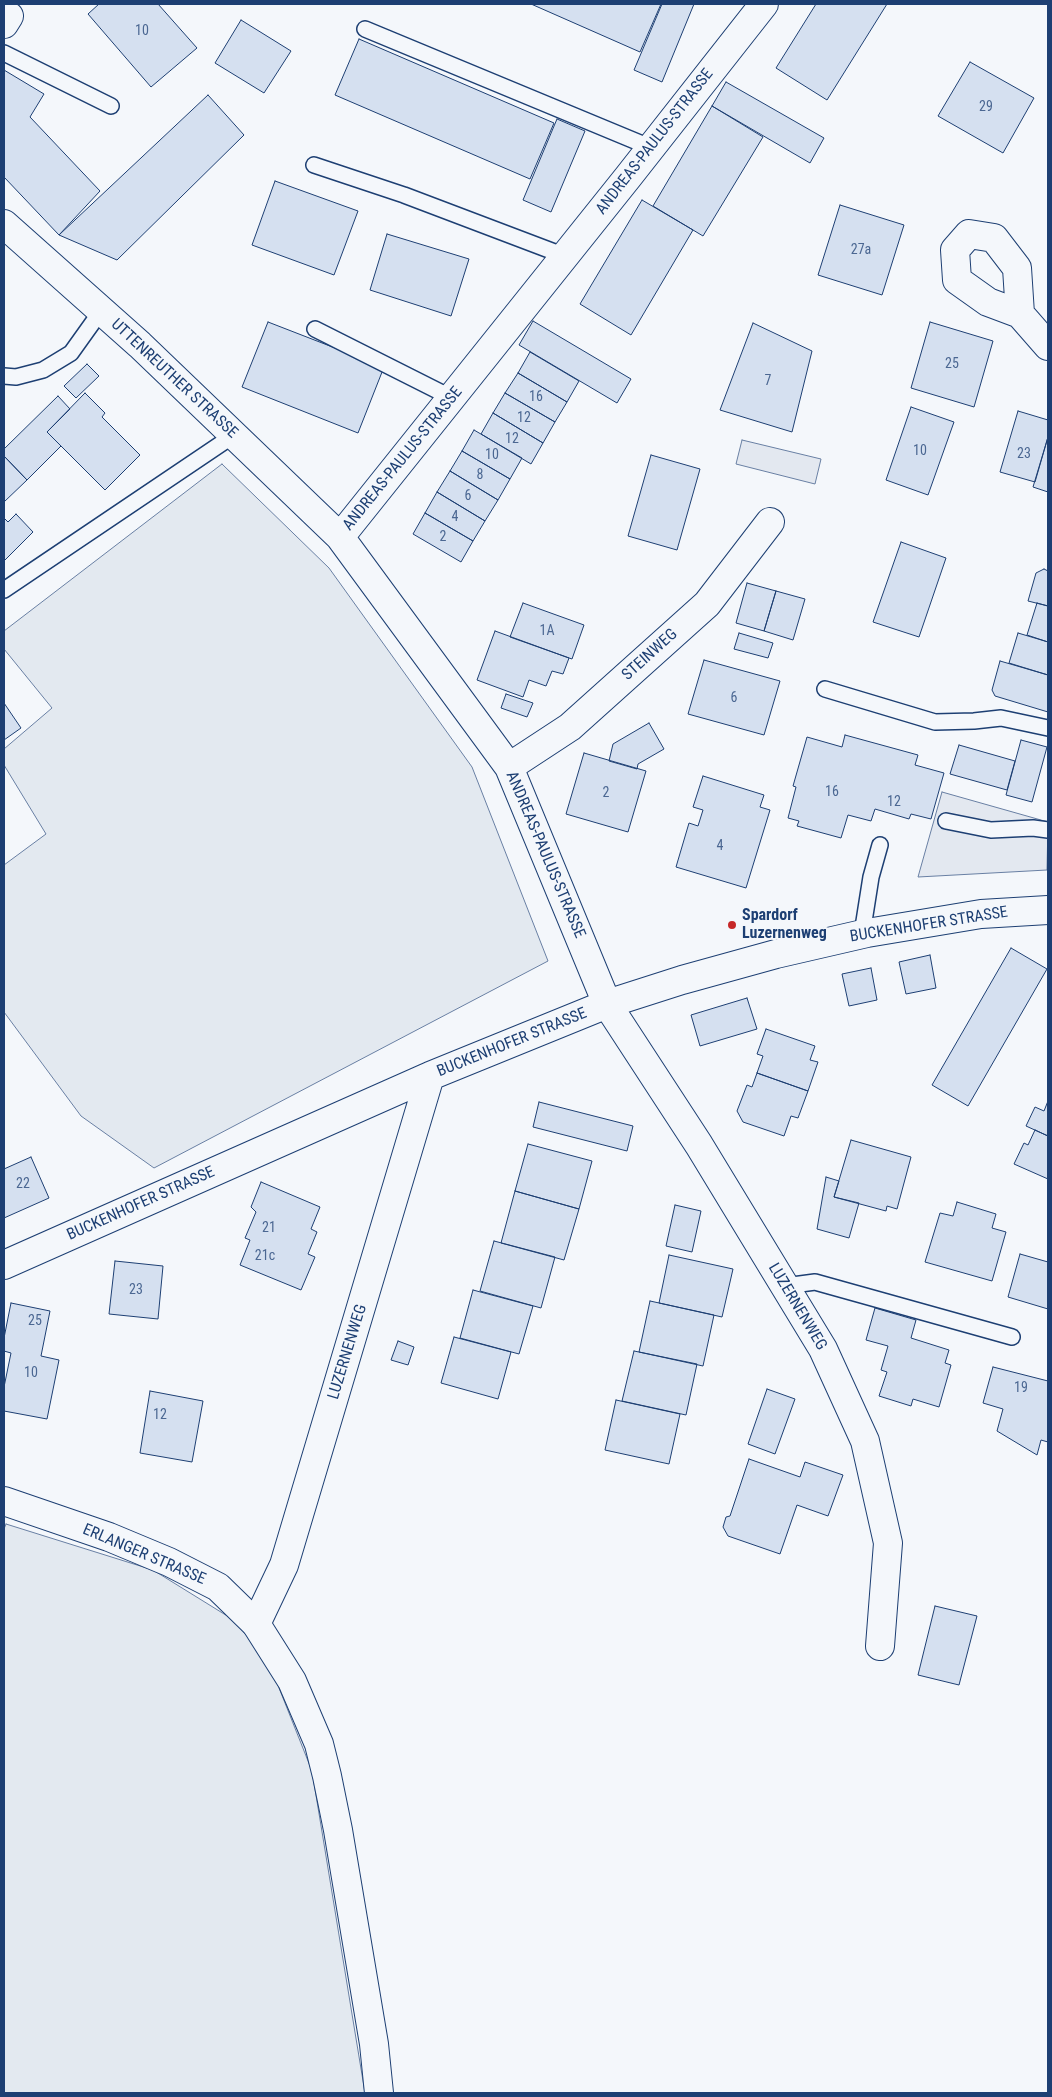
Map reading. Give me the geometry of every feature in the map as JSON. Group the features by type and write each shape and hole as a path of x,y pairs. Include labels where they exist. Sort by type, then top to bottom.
{"street":[{"name":"ANDREAS-PAULUS-STRASSE","path":"607,1004 509,767 340,537 652,148 764,4"},
{"name":"UTTENREUTHER STRASSE","path":"4,224 101,311 340,537"},
{"path":"1020,314 1048,346"},
{"name":"STEINWEG","path":"509,767 570,727 707,604 770,522"},
{"name":"BUCKENHOFER STRASSE","path":"4,1265 430,1076 607,1004 766,956 862,934 981,914 1048,910"},
{"name":"LUZERNENWEG","path":"607,1004 699,1145 823,1349 865,1441 888,1543 880,1646"},
{"name":"LUZERNENWEG","path":"256,1624 284,1565 430,1076"},
{"name":"ERLANGER STRASSE","path":"4,1501 109,1537 169,1562 218,1587 256,1624 292,1681 319,1744 338,1830 372,2034 379,2093"}],"lane":[{"path":"365,29 652,148"},
{"path":"4,53 111,106"},
{"path":"314,165 404,196 565,256"},
{"path":"4,376 16,377 43,370 71,353 101,311"},
{"path":"315,328 452,398"},
{"path":"4,590 234,435"},
{"path":"825,689 936,722 974,722 1001,718 1048,728"},
{"path":"946,821 991,830 1034,828 1048,830"},
{"path":"862,934 870,877 880,846"},
{"path":"784,1286 815,1282 1012,1337"}],"shaded area":[{"path":"742,440 821,459 815,484 736,464"},
{"path":"222,464 329,568 472,767 548,961 154,1168 81,1116 4,1012 4,865 46,834 4,765 4,749 52,708 4,649 4,631"},
{"path":"942,792 1048,822 1047,870 918,877"},
{"path":"6,1524 153,1570 258,1635 312,1771 365,2093 4,2093 4,1529"}],"building":[{"path":"99,4 158,4 197,48 151,87 88,14"},
{"path":"531,4 661,4 640,52"},
{"path":"662,4 694,4 662,82 634,70"},
{"path":"816,4 887,4 827,100 776,68"},
{"path":"241,20 291,51 264,93 215,63"},
{"path":"359,39 554,123 530,179 335,95"},
{"path":"970,62 1034,98 1003,153 938,116"},
{"path":"4,70 44,94 30,117 100,191 59,235 4,177"},
{"path":"726,82 824,138 810,163 712,106"},
{"path":"208,95 244,135 117,260 59,235"},
{"path":"712,106 763,137 703,236 653,206"},
{"path":"557,119 585,131 551,212 523,200"},
{"path":"275,181 358,211 334,275 252,245"},
{"path":"642,200 693,230 631,335 580,304"},
{"path":"840,205 904,225 882,295 818,275"},
{"path":"387,234 469,259 451,316 370,290"},
{"path":"533,321 631,379 617,403 519,345"},
{"path":"268,322 384,367 358,433 242,387"},
{"path":"930,322 993,341 974,407 911,388"},
{"path":"753,323 812,351 792,432 720,410"},
{"path":"530,352 579,381 567,402 518,373"},
{"path":"87,364 99,376 76,398 64,386"},
{"path":"518,373 567,402 555,422 505,393"},
{"path":"85,393 105,413 102,417 140,455 105,490 47,432"},
{"path":"505,393 555,422 543,443 493,413"},
{"path":"58,396 70,409 47,432 61,446 27,480 4,456 4,449"},
{"path":"911,407 954,422 928,495 886,480"},
{"path":"1018,411 1048,420 1048,437 1035,482 1000,472"},
{"path":"493,413 543,443 531,464 481,434"},
{"path":"474,430 522,458 510,479 462,451"},
{"path":"1048,437 1048,492 1033,487"},
{"path":"462,451 510,479 498,500 450,471"},
{"path":"651,455 700,469 677,550 628,536"},
{"path":"4,456 27,480 4,502"},
{"path":"450,471 498,500 485,521 437,492"},
{"path":"437,492 485,521 473,541 425,513"},
{"path":"425,513 473,541 461,562 413,534"},
{"path":"16,514 33,532 4,561 4,518 8,522"},
{"path":"901,542 946,558 919,637 873,622"},
{"path":"1044,569 1048,571 1048,606 1028,601 1036,573"},
{"path":"747,583 776,591 764,631 736,623"},
{"path":"776,591 805,599 793,640 764,631"},
{"path":"523,603 584,625 572,659 510,637"},
{"path":"1037,603 1048,606 1048,642 1027,635"},
{"path":"495,631 569,658 563,674 552,671 546,686 529,680 523,697 477,680"},
{"path":"739,633 773,643 768,658 734,649"},
{"path":"1018,633 1048,642 1048,675 1009,663"},
{"path":"704,660 780,681 764,735 688,714"},
{"path":"1000,661 1048,675 1048,712 995,696 992,690"},
{"path":"506,694 533,703 527,717 501,708"},
{"path":"4,703 21,728 4,740"},
{"path":"649,723 664,749 638,764 637,769 609,761 613,744"},
{"path":"845,735 918,755 915,765 944,773 931,819 911,814 909,819 875,809 871,821 848,815 841,838 797,826 799,821 788,818 796,787 793,786 807,737 842,747"},
{"path":"1021,740 1047,747 1032,802 1006,795"},
{"path":"959,745 1015,761 1007,790 950,774"},
{"path":"584,753 646,771 628,832 566,814"},
{"path":"703,776 764,795 760,807 770,810 746,888 676,867 689,823 698,826 703,810 693,807"},
{"path":"1011,948 1047,969 968,1106 932,1085"},
{"path":"930,955 936,988 906,994 899,962"},
{"path":"871,968 877,1000 849,1006 842,974"},
{"path":"747,998 757,1029 700,1046 691,1015"},
{"path":"766,1029 815,1046 810,1060 818,1062 808,1091 757,1073 763,1056 757,1054"},
{"path":"757,1073 808,1091 798,1118 791,1116 784,1136 743,1122 737,1111 747,1085 752,1087"},
{"path":"1048,1101 1048,1136 1026,1126 1035,1107 1044,1111"},
{"path":"539,1102 633,1126 627,1151 533,1127"},
{"path":"1035,1130 1048,1136 1048,1179 1014,1164 1024,1143 1028,1145"},
{"path":"851,1140 911,1157 897,1209 887,1206 886,1211 834,1197"},
{"path":"528,1144 592,1161 579,1209 515,1191"},
{"path":"31,1157 49,1198 4,1218 4,1169"},
{"path":"826,1177 839,1181 834,1197 859,1203 849,1238 817,1229"},
{"path":"261,1182 320,1207 311,1229 317,1232 308,1254 315,1257 301,1290 240,1265 250,1240 245,1238 256,1212 251,1207"},
{"path":"515,1191 579,1209 564,1260 501,1243"},
{"path":"957,1202 996,1214 992,1228 1006,1232 992,1281 925,1262 940,1213 953,1216"},
{"path":"675,1205 701,1211 692,1252 666,1246"},
{"path":"494,1241 555,1257 541,1308 480,1291"},
{"path":"1020,1254 1048,1262 1048,1309 1008,1297"},
{"path":"669,1255 733,1269 722,1317 659,1303"},
{"path":"115,1261 163,1266 158,1319 109,1314"},
{"path":"473,1290 533,1306 519,1354 460,1338"},
{"path":"650,1301 714,1315 703,1366 639,1352"},
{"path":"11,1303 50,1311 41,1356 59,1360 47,1419 4,1411 4,1387 11,1353 4,1351 4,1338"},
{"path":"875,1308 916,1320 911,1338 949,1350 945,1363 951,1365 939,1407 913,1399 911,1406 879,1396 887,1372 881,1370 888,1346 866,1340"},
{"path":"454,1337 511,1352 498,1399 441,1383"},
{"path":"398,1341 414,1347 408,1365 391,1360"},
{"path":"634,1351 697,1364 686,1415 622,1401"},
{"path":"993,1367 1048,1381 1048,1442 1041,1440 1037,1455 997,1431 1003,1409 983,1403"},
{"path":"767,1389 795,1399 775,1454 748,1444"},
{"path":"150,1391 203,1401 192,1462 140,1453"},
{"path":"616,1400 680,1414 669,1464 605,1450"},
{"path":"749,1459 800,1477 805,1462 843,1475 828,1516 797,1505 780,1554 728,1536 723,1527 726,1517 730,1516"},
{"path":"935,1606 977,1616 959,1685 918,1675"}],"place":[{"name":"Spardorf Luzernenweg","path":"732,925"}]}
